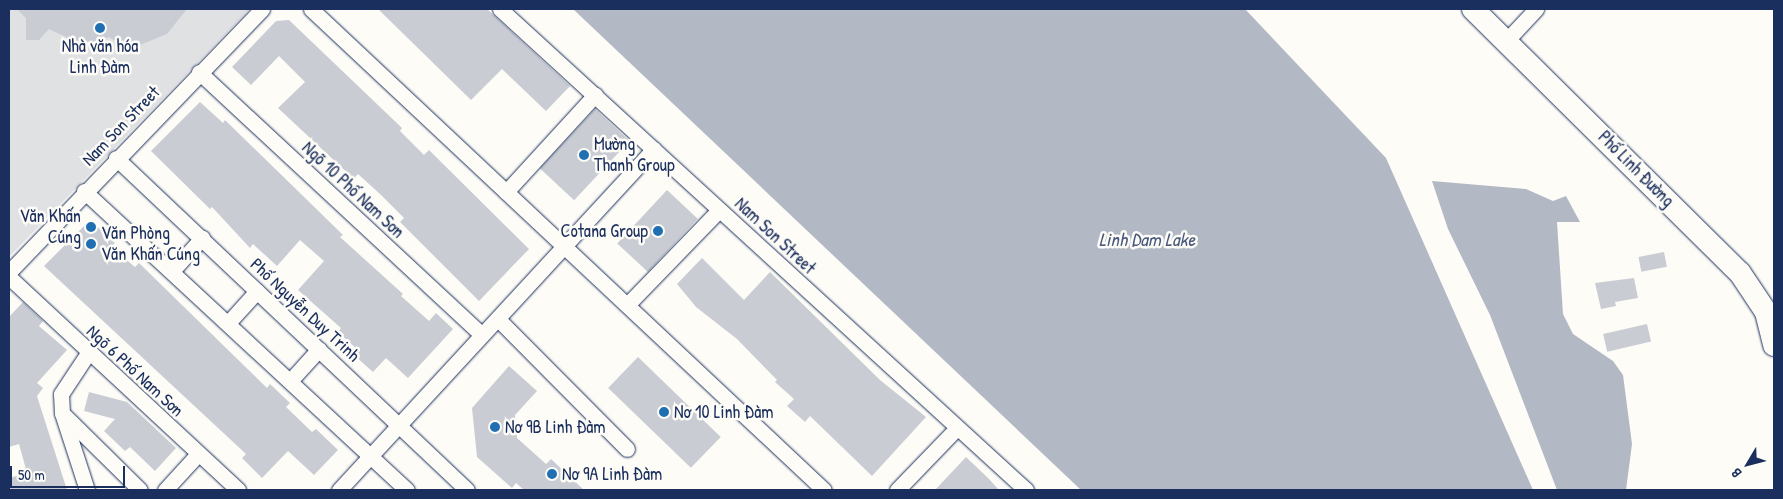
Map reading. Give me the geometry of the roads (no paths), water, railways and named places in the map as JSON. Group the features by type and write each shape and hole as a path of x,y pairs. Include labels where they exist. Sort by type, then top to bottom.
{"street":[{"name":"Nam Son Street","path":"9,272 116,158 262,9"},
{"path":"311,9 824,490"},
{"name":"Nam Son Street","path":"500,9 956,429 1026,490"},
{"name":"Phố Linh Đường","path":"1473,9 1740,273 1770,310 1774,345"},
{"path":"1506,41 1536,9"},
{"name":"Ngõ 10 Phố Nam Sơn","path":"199,72 482,335"},
{"path":"506,192 595,95"},
{"path":"339,490 498,319 563,245 654,149"},
{"name":"Phố Nguyễn Duy Trinh","path":"116,158 467,490"},
{"path":"84,192 172,271 407,490"},
{"path":"627,305 719,210"},
{"path":"172,271 202,238"},
{"name":"Ngõ 6 Phố Nam Sơn","path":"9,277 88,353 238,490"},
{"path":"228,323 256,290"},
{"path":"498,319 627,449"},
{"path":"290,381 319,349"},
{"path":"87,490 62,413 61,394 88,353"},
{"path":"62,413 140,490"},
{"path":"897,490 956,429"},
{"path":"165,490 198,454"}],"water":[{"name":"Linh Dam Lake","path":"573,9 1245,9 1386,158 1533,490 1081,490"},
{"path":"1432,181 1526,189 1553,201 1566,196 1580,222 1557,222 1563,314 1573,334 1613,361 1623,375 1632,444 1626,490 1557,490 1490,315 1448,229"}],"place":[{"name":"Nhà văn hóa Linh Đàm","path":"100,28"},
{"name":"Mường Thanh Group","path":"584,155"},
{"name":"Văn Khấn Cúng","path":"91,227"},
{"name":"Cotana Group","path":"658,231"},
{"name":"Văn Phòng Văn Khấn Cúng","path":"91,244"},
{"name":"Nơ 10 Linh Đàm","path":"664,412"},
{"name":"Nơ 9B Linh Đàm","path":"495,427"},
{"name":"Nơ 9A Linh Đàm","path":"552,474"}]}
